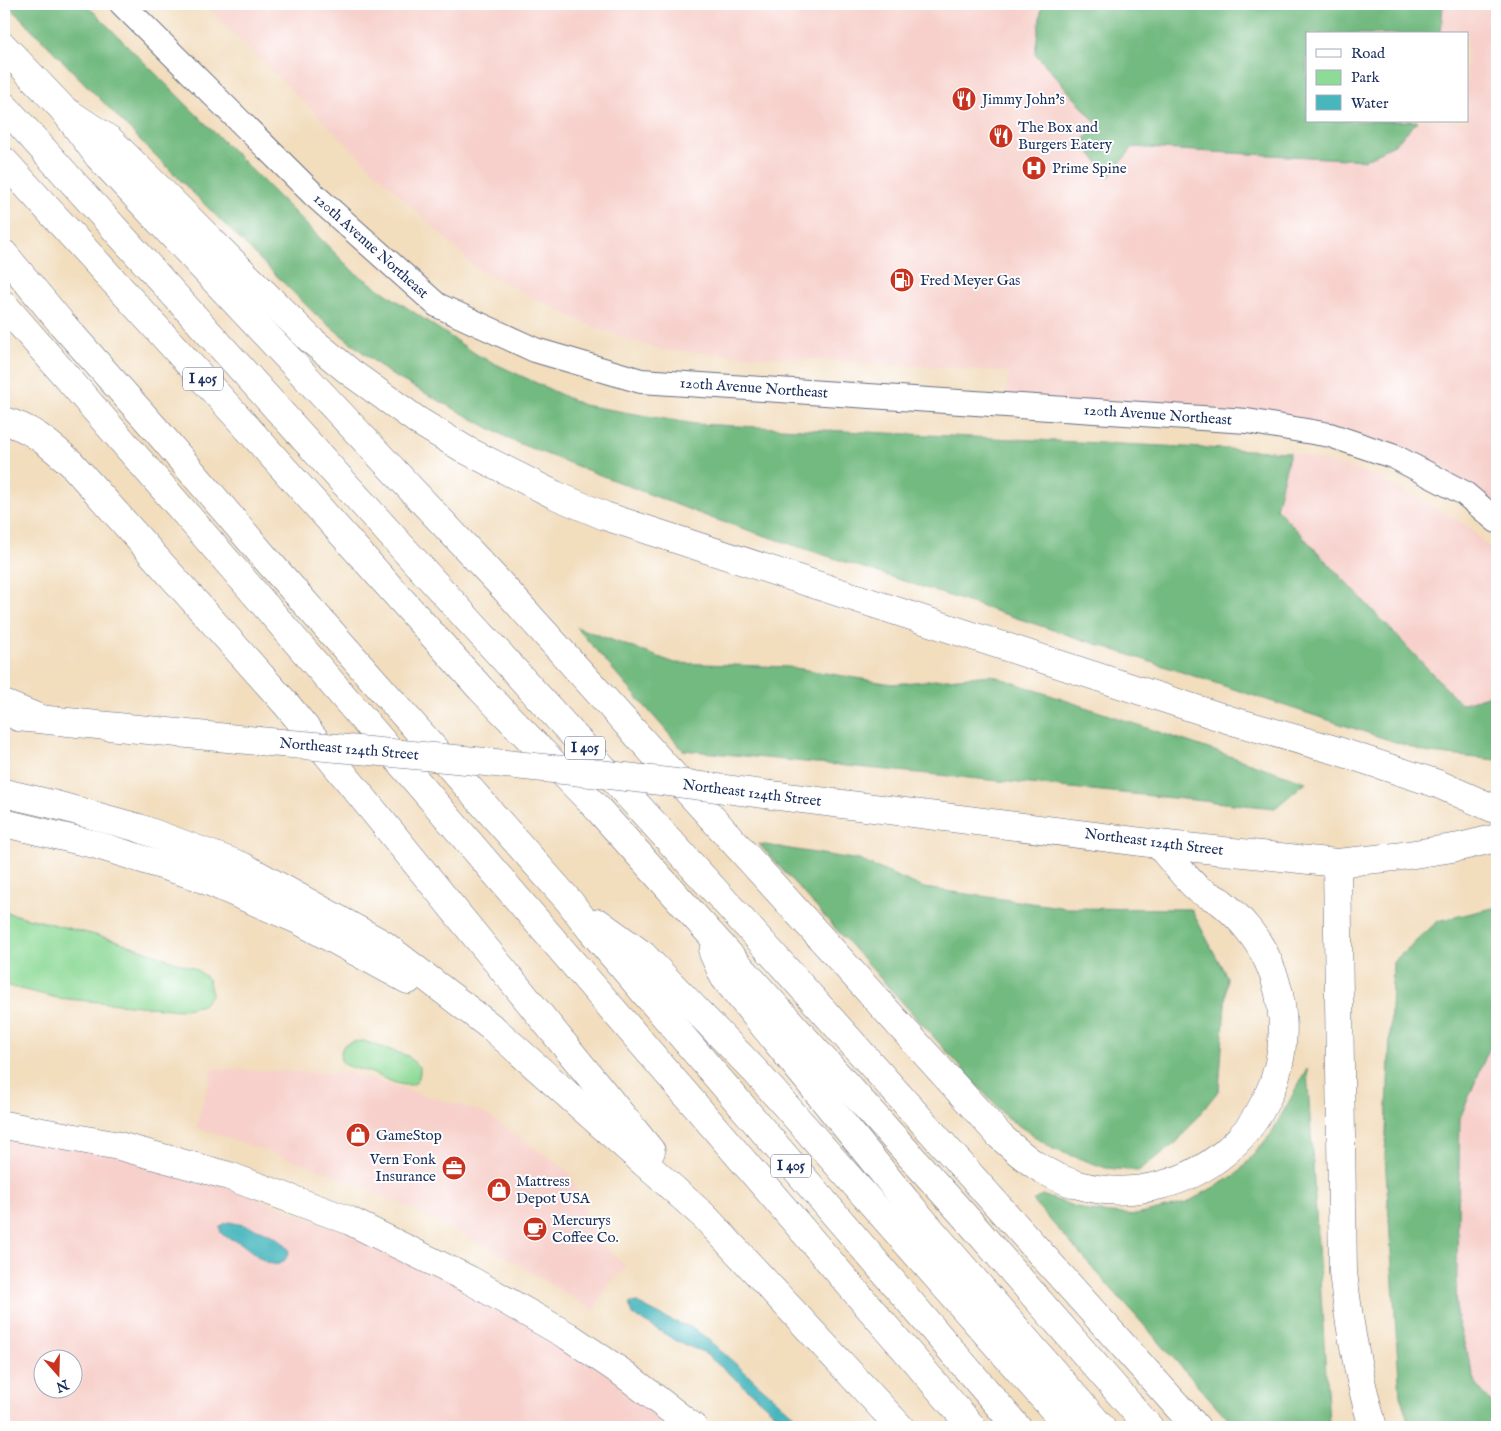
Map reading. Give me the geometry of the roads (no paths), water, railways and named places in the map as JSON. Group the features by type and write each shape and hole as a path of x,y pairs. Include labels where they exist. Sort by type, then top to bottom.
{"main road":[{"path":"4,47 63,109 100,157 504,588 1000,1136 1024,1159 1053,1176 1080,1186 1110,1191 1142,1190 1178,1181 1210,1165 1236,1144 1257,1117 1272,1087 1281,1053 1283,1018 1279,991 1268,960 1239,919 1220,902 1197,888 1158,844"},
{"name":"I 405","path":"4,106 404,550 760,939 1196,1427"},
{"path":"63,109 110,140 311,340 350,372 418,421 466,450 555,496 605,516 711,552 1232,721 1335,750 1438,784 1497,810"},
{"name":"I 405","path":"4,161 234,413 481,689 598,809 969,1221 1149,1427"},
{"name":"I 405","path":"4,254 63,325 158,432 267,560 569,901 591,930 1017,1427"},
{"name":"I 405","path":"4,305 245,582 972,1427"},
{"path":"4,421 16,424 43,439 71,463 287,705 705,1217 900,1427"},
{"path":"4,704 41,719"},
{"name":"Northeast 124th Street","path":"4,715 481,761 692,784 1158,844 1337,863 1395,857 1459,847 1497,838"},
{"path":"4,793 139,828 242,866 383,944 495,1030 705,1217"},
{"path":"4,823 97,845 205,880 298,920 373,960 495,1030"},
{"path":"1337,863 1343,1272 1349,1323 1362,1389 1372,1427"},
{"path":"569,901 643,955 750,1065 1069,1427"},
{"path":"699,921 724,977 906,1201 1101,1427"},
{"path":"4,1125 119,1146 229,1176 348,1220 470,1280 568,1336 624,1374 693,1427"}],"street":[{"name":"120th Avenue Northeast","path":"122,4 314,196 437,305 535,350 641,381 1247,421 1302,430 1330,435 1395,457 1433,475 1464,493 1497,521"}],"water":[{"path":"229,1222 270,1234 289,1250 285,1259 280,1264 273,1264 258,1257 239,1242 225,1236 221,1233 220,1227"},
{"path":"635,1302 672,1321 691,1327 704,1336 807,1427 790,1427 703,1352 680,1343 633,1315 629,1304"}],"place":[{"name":"Jimmy John's","path":"964,99"},
{"name":"The Box and Burgers Eatery","path":"1001,136"},
{"name":"Prime Spine","path":"1034,168"},
{"name":"Fred Meyer Gas","path":"902,280"},
{"name":"GameStop","path":"358,1135"},
{"name":"Vern Fonk Insurance","path":"454,1168"},
{"name":"Mattress Depot USA","path":"499,1190"},
{"name":"Mercurys Coffee Co.","path":"535,1229"}]}
